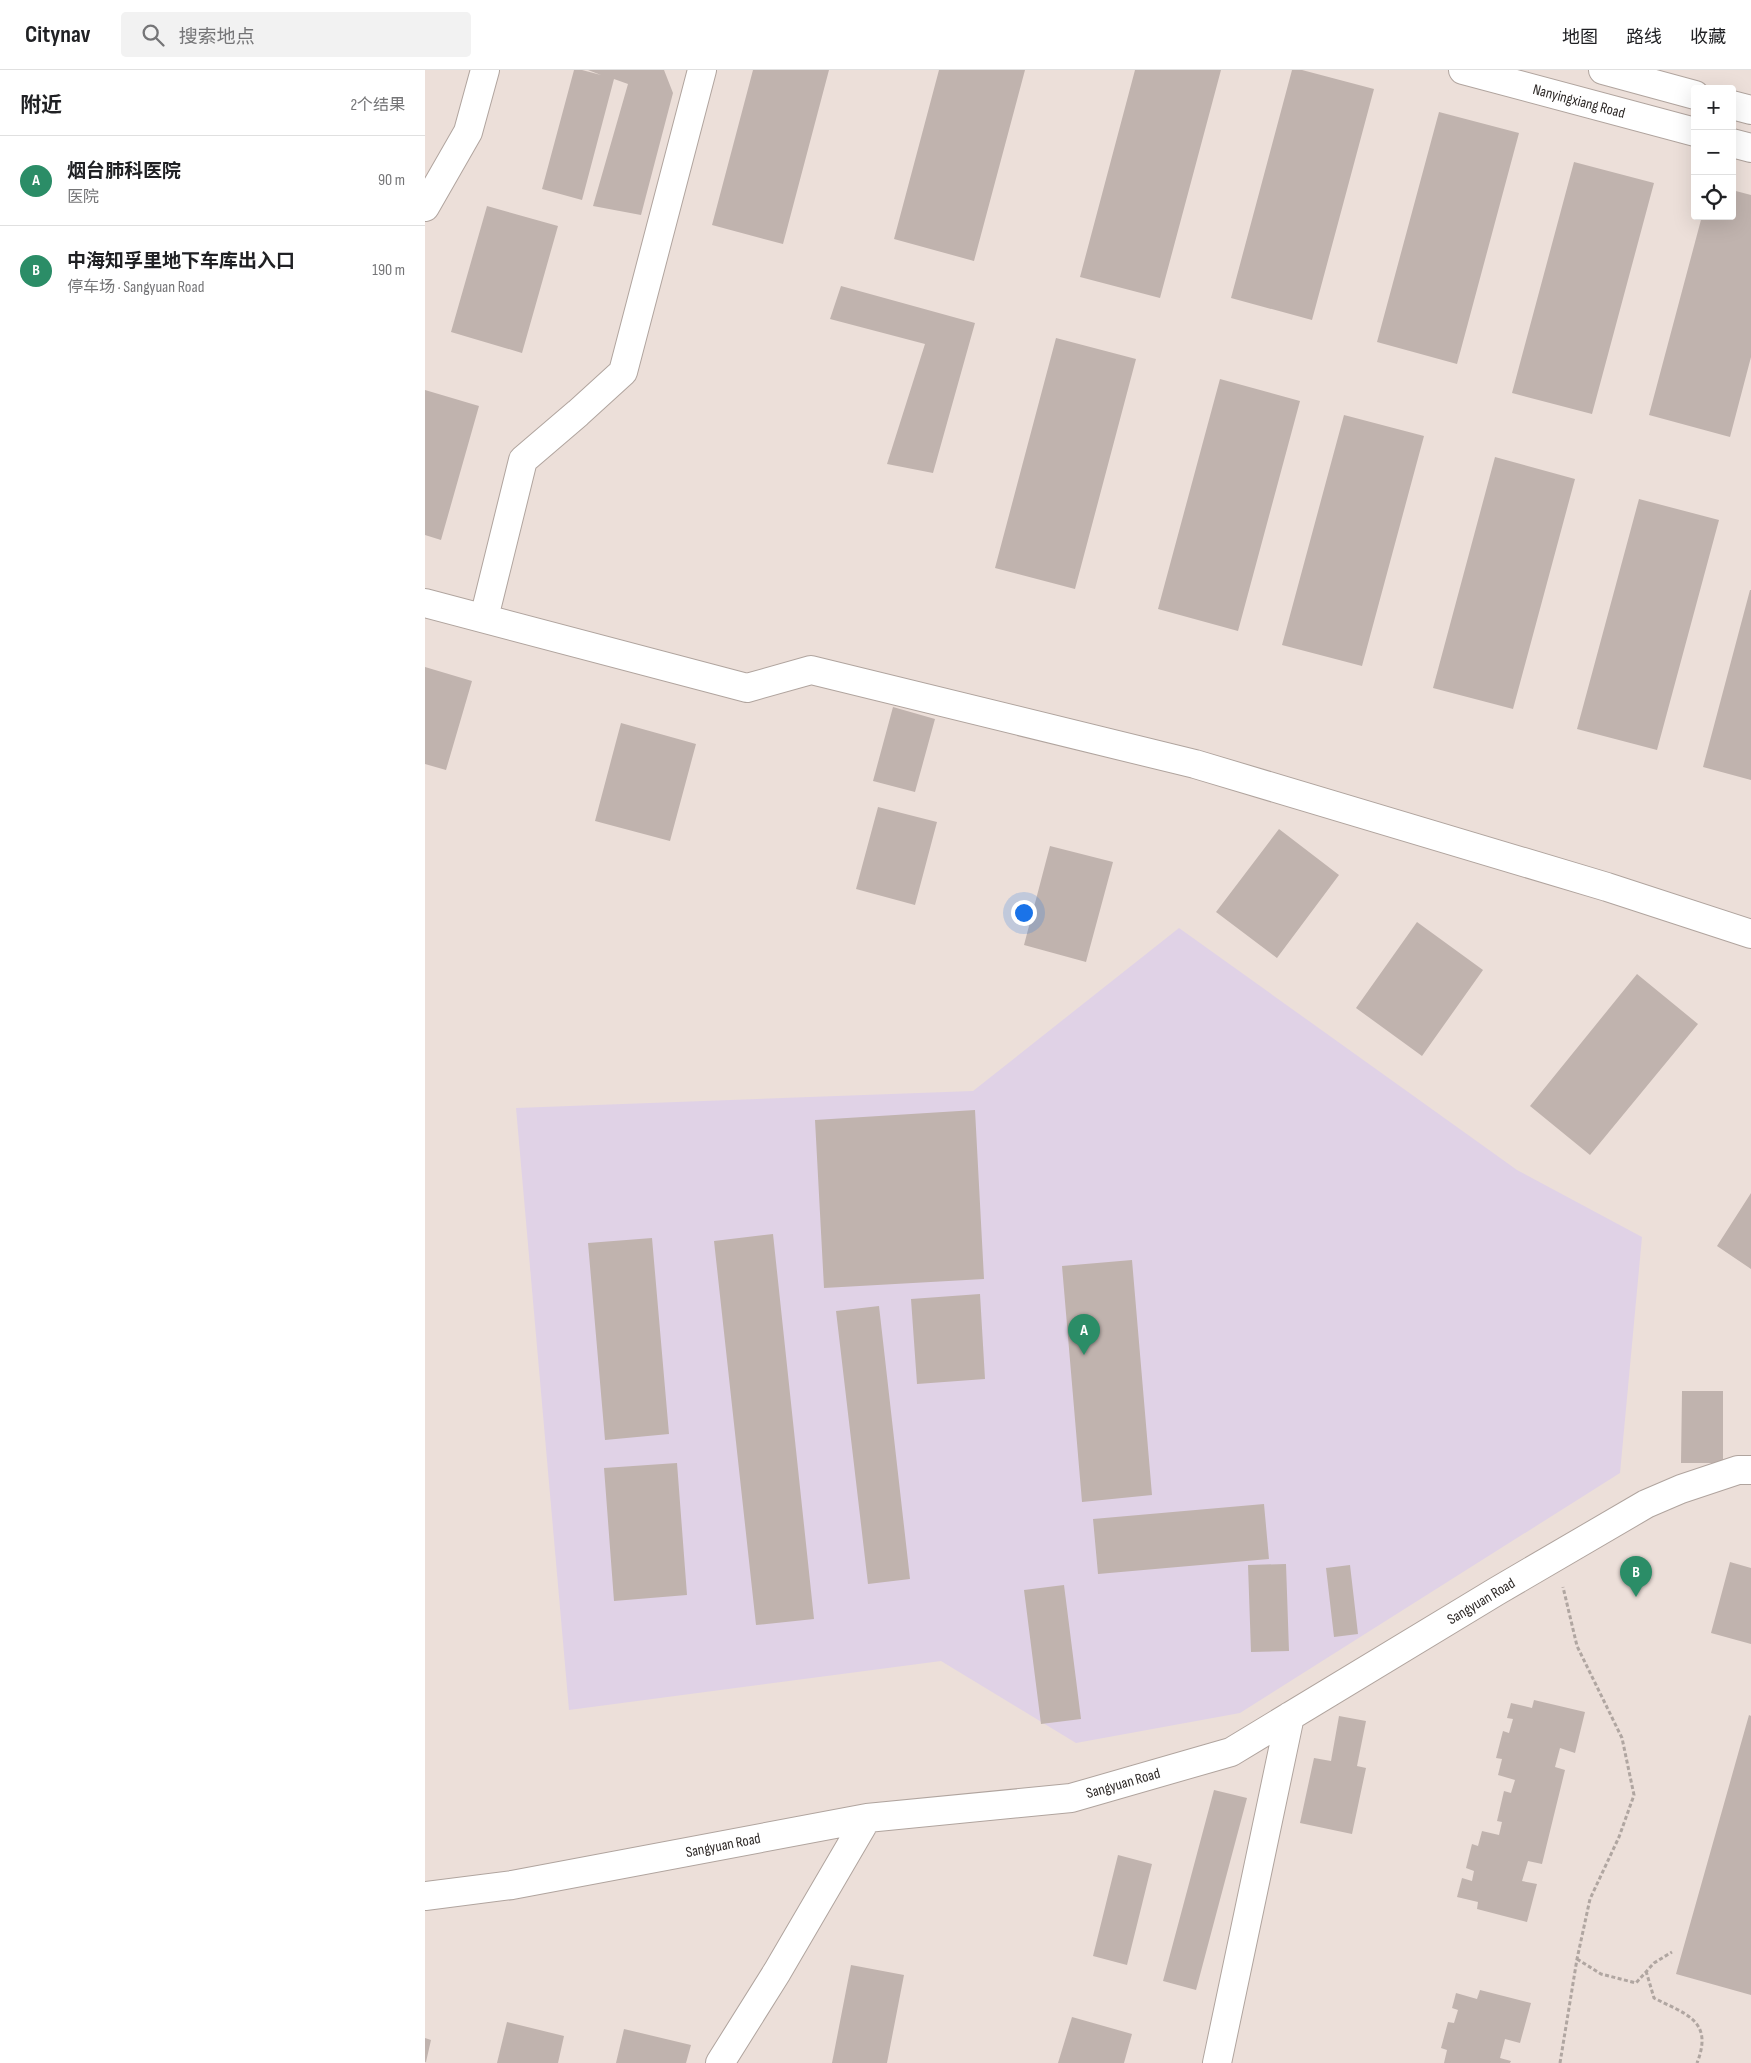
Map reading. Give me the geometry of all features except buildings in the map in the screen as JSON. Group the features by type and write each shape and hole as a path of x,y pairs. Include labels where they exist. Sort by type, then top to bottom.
{"street":[{"path":"425,207 468,132 485,70"},
{"path":"484,618 523,460 623,372 702,70"},
{"name":"Nanyingxiang Road","path":"1463,70 1691,131"},
{"path":"1603,70 1691,94"},
{"path":"1736,106 1751,110"},
{"path":"1736,144 1751,148"},
{"path":"425,603 747,688 811,670 1195,764 1607,886 1751,934"},
{"name":"Sangyuan Road","path":"425,1896 512,1885 867,1818 1071,1798 1231,1752 1551,1559 1646,1504 1681,1489 1738,1470 1751,1470"},
{"path":"1217,2063 1290,1716"},
{"path":"720,2063 867,1818"}],"path":[{"path":"1551,1559 1563,1588 1577,1646 1622,1738 1634,1795 1619,1837 1590,1899 1577,1959 1560,2063"},
{"path":"1577,1959 1601,1974 1636,1983 1654,1963 1672,1952"},
{"path":"1646,1972 1654,1998 1676,2008 1695,2020 1702,2035 1702,2051 1697,2063"}],"shaded area":[{"path":"1179,928 1517,1170 1642,1237 1620,1473 1240,1713 1076,1743 941,1661 569,1710 516,1108 973,1091"}],"place":[{"name":"烟台肺科医院","path":"1084,1355"},
{"name":"中海知孚里地下车库出入口","path":"1636,1597"}]}
